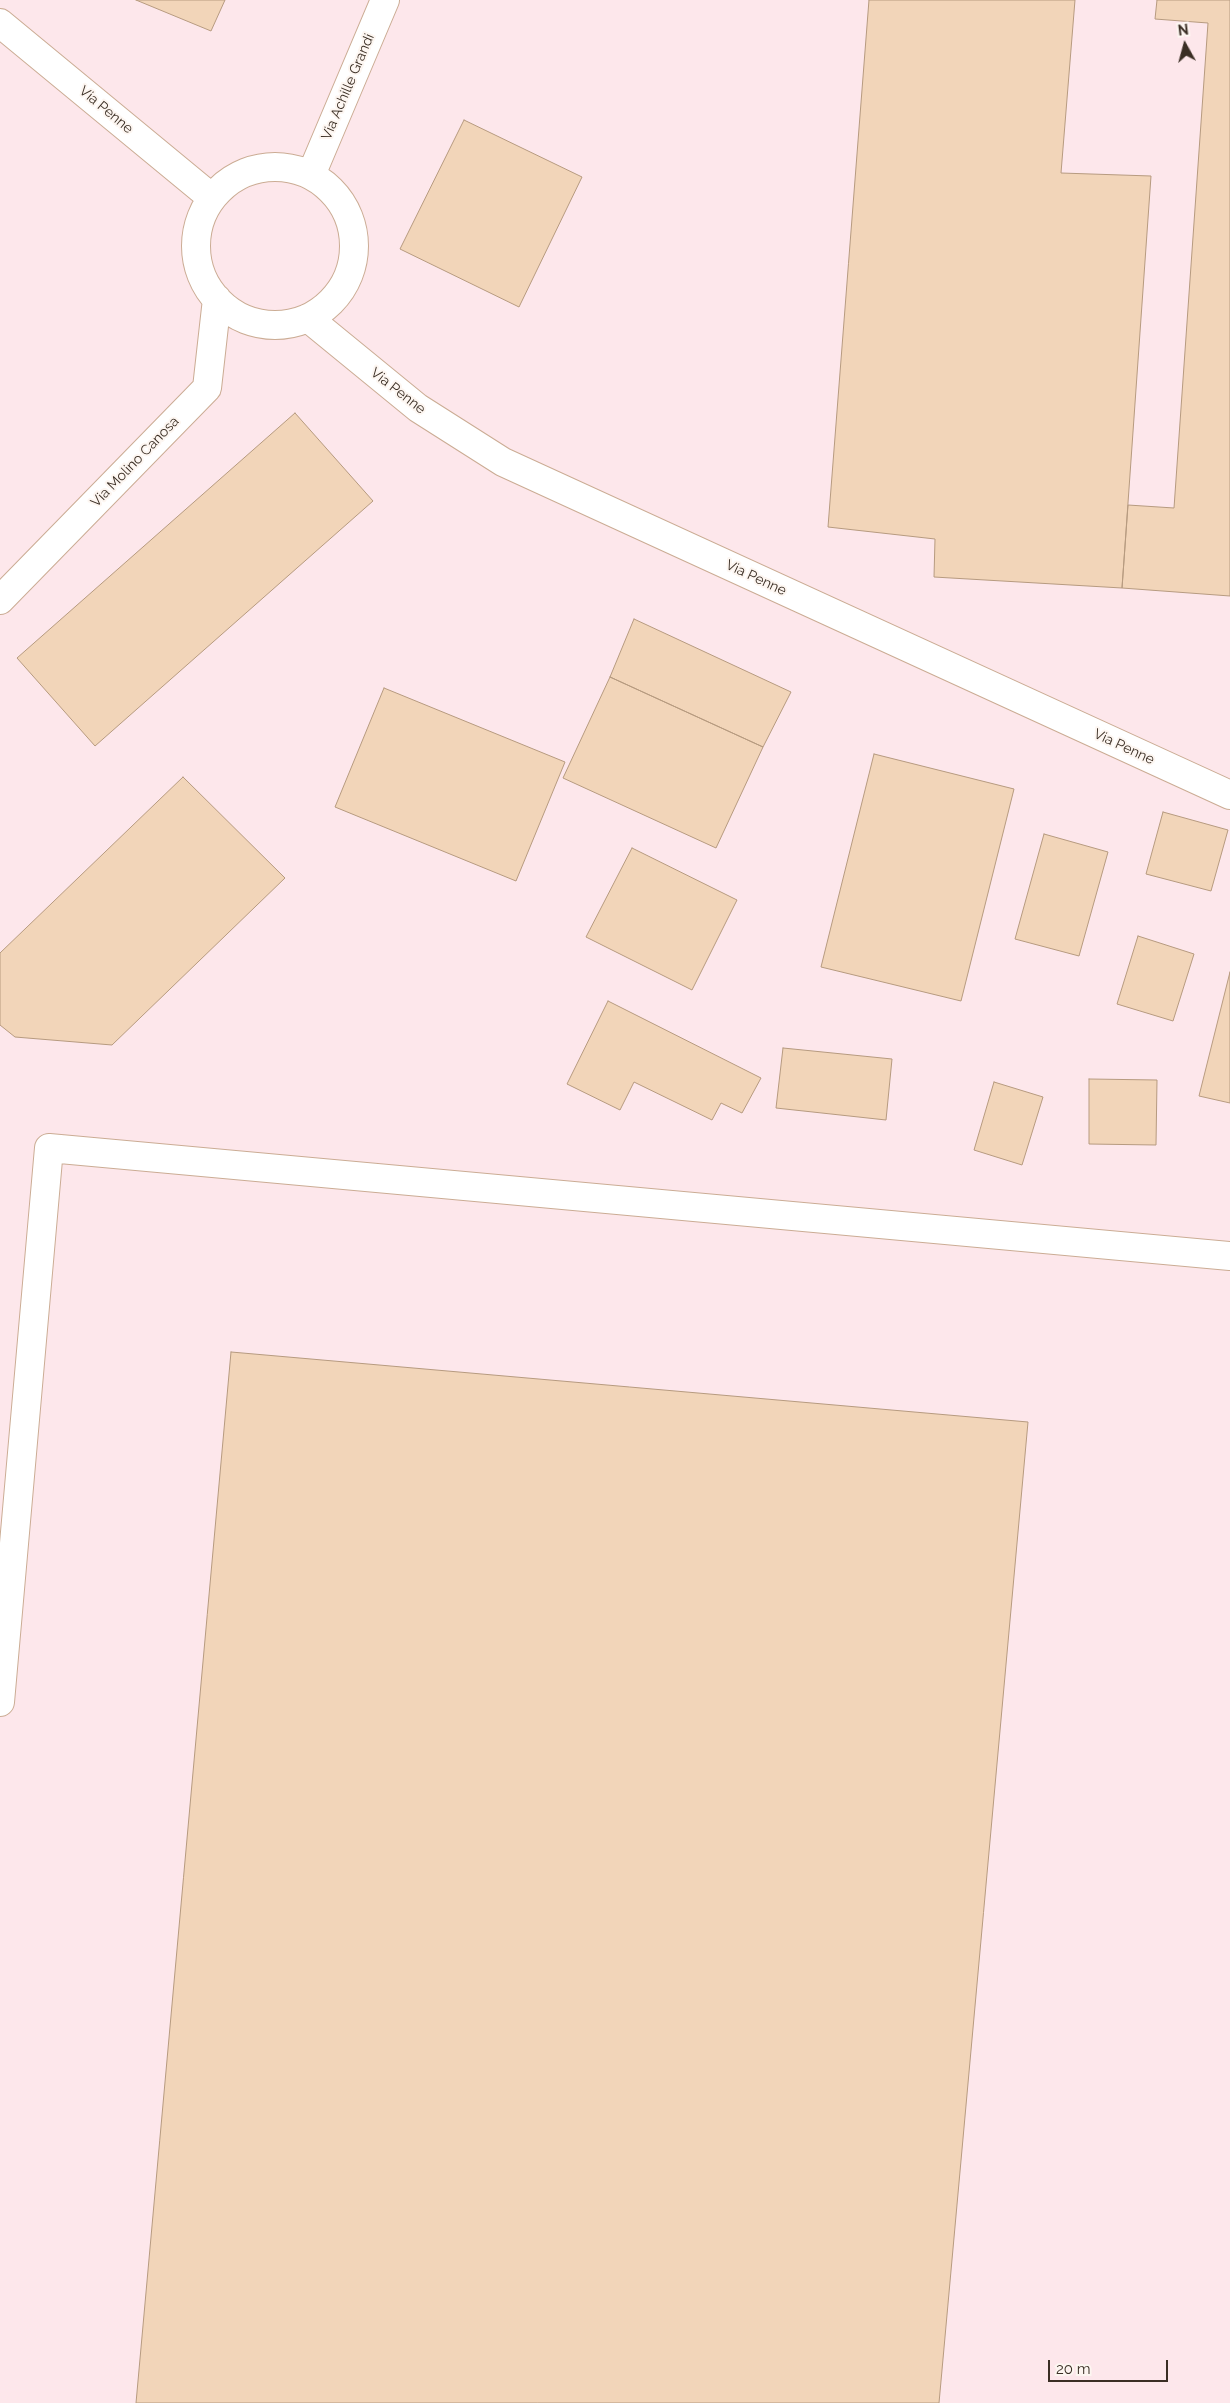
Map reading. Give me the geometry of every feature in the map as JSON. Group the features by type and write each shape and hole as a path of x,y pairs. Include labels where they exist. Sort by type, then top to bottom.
{"street":[{"name":"Via Achille Grandi","path":"311,175 385,0"},
{"name":"Via Penne","path":"0,23 212,198"},
{"path":"276,166 294,169 311,175 330,187 344,205 353,225 355,248 352,269 342,289 327,306 308,318 279,324 250,321 232,312 216,299 202,276 196,250 197,232 202,214 212,198 225,185 240,175 276,166"},
{"name":"Via Molino Canosa","path":"0,600 207,388 216,299"},
{"name":"Via Penne","path":"308,318 418,408 503,462 1230,795"},
{"path":"0,1702 49,1148 1230,1256"}],"shaded area":[{"path":"0,0 1230,0 1230,2403 0,2403"}],"building":[{"path":"136,0 225,0 211,31"},
{"path":"869,0 1075,0 1061,173 1151,176 1122,588 934,577 935,539 828,527"},
{"path":"1157,0 1230,0 1230,596 1122,588 1128,505 1174,508 1208,23 1155,19"},
{"path":"464,120 582,177 519,307 400,249"},
{"path":"295,413 373,501 95,746 17,658"},
{"path":"634,619 791,692 763,747 610,677"},
{"path":"610,677 763,747 716,848 563,778"},
{"path":"384,688 565,762 516,881 335,807"},
{"path":"874,754 1014,789 961,1001 821,967"},
{"path":"183,777 285,878 112,1045 15,1037 0,1025 0,953"},
{"path":"1163,812 1228,830 1211,891 1146,874"},
{"path":"1044,834 1108,852 1079,956 1015,939"},
{"path":"632,848 737,900 692,990 586,937"},
{"path":"1138,936 1194,954 1173,1021 1117,1004"},
{"path":"1230,972 1230,1103 1199,1096"},
{"path":"608,1001 761,1078 742,1113 721,1103 712,1120 634,1082 620,1110 567,1084"},
{"path":"783,1048 892,1059 886,1120 776,1108"},
{"path":"1089,1079 1157,1080 1156,1145 1089,1144"},
{"path":"994,1082 1043,1097 1022,1165 974,1150"},
{"path":"231,1352 1028,1422 939,2403 136,2403"}]}
